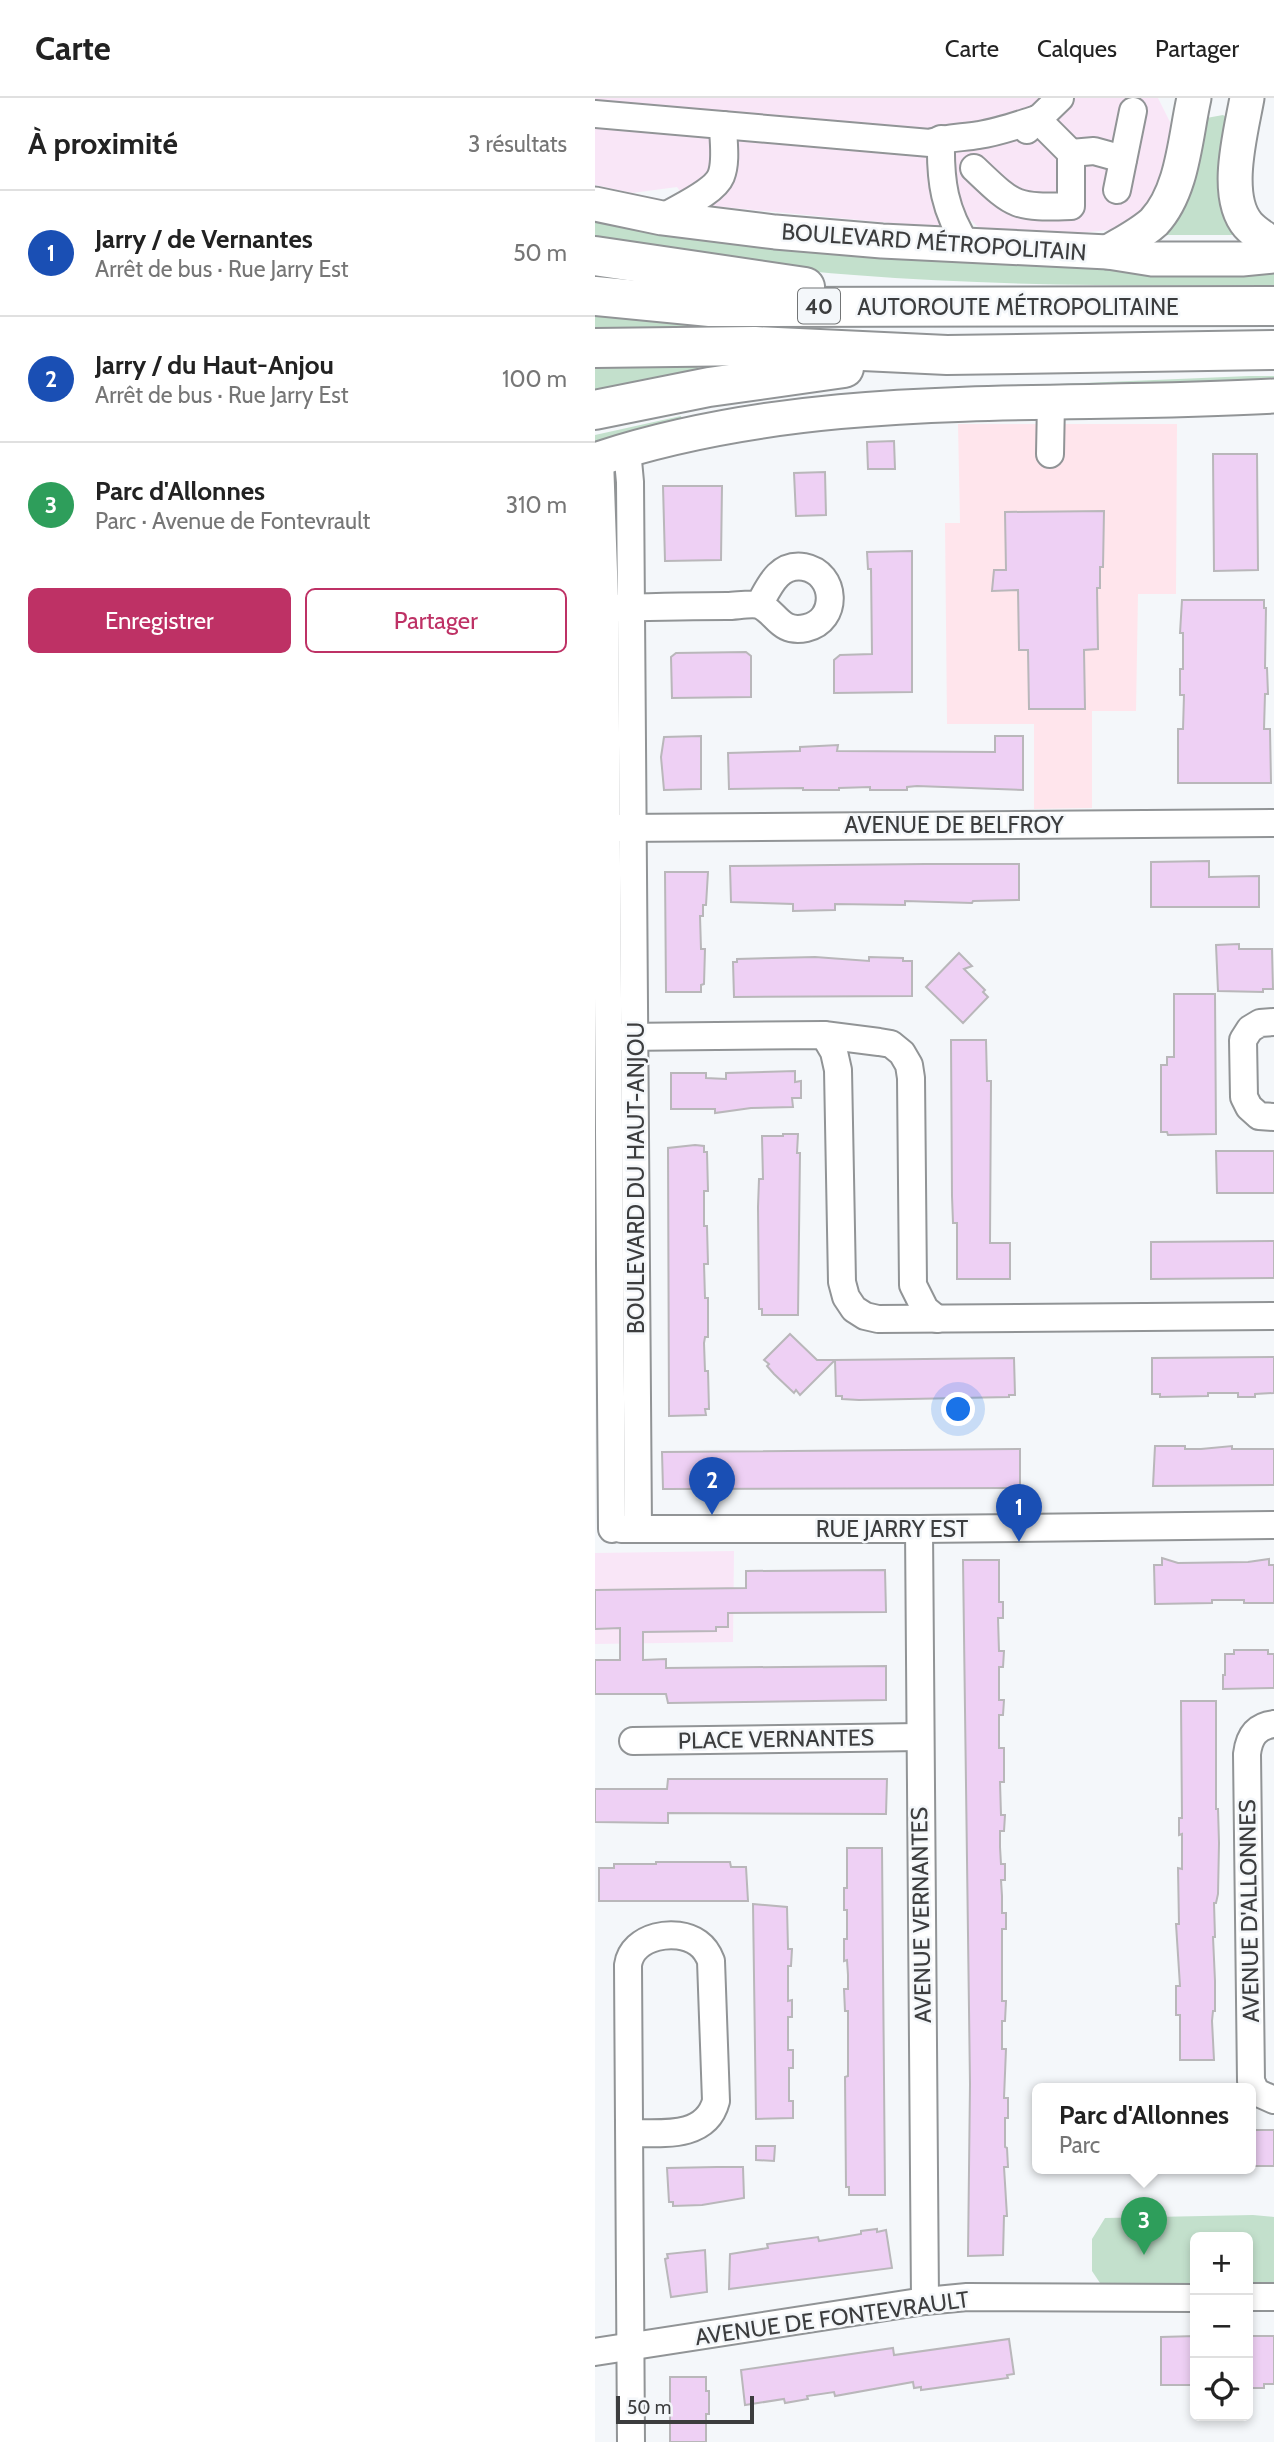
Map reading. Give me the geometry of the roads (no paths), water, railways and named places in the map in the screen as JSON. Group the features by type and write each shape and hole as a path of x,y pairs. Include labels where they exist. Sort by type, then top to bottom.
{"highway":[{"path":"595,256 928,306"},
{"name":"AUTOROUTE MÉTROPOLITAINE","path":"595,296 710,307 1274,306"},
{"path":"595,348 755,346 947,355 1274,350"},
{"path":"595,410 736,383 947,355"}],"main road":[{"path":"1108,253 1152,223 1166,205 1180,164 1191,99 1200,102 1227,98"},
{"path":"1247,98 1236,166 1237,201 1249,226 1274,245"},
{"name":"BOULEVARD MÉTROPOLITAIN","path":"595,204 661,218 787,233 960,234 1152,259 1242,259 1274,256"},
{"path":"607,456 721,429 809,414 938,404 1198,400 1274,396"}],"street":[{"path":"674,121 677,110 687,98"},
{"path":"960,234 949,204 951,197 974,167 996,149 1020,136 1060,98"},
{"path":"1117,190 1133,111"},
{"path":"595,114 937,144 1037,119"},
{"path":"974,167 1003,195 1016,203 1034,207 1071,206 1071,153 1037,119"},
{"path":"661,218 709,190 720,177 723,166 723,125"},
{"path":"937,144 955,156 996,149"},
{"path":"937,144 944,193 960,234"},
{"path":"1071,153 1094,151 1123,159"},
{"path":"1051,402 1051,454"},
{"name":"BOULEVARD DU HAUT-ANJOU","path":"607,456 600,573 618,608 633,828 636,1036 615,1529"},
{"name":"BOULEVARD DU HAUT-ANJOU","path":"607,456 630,482 618,608 605,828 615,1529"},
{"path":"618,608 759,606"},
{"name":"AVENUE DE BELFROY","path":"633,828 1274,823"},
{"path":"605,828 633,828"},
{"path":"1274,1022 1260,1023 1250,1029 1243,1040 1244,1097 1249,1107 1259,1116 1274,1117"},
{"path":"609,1037 824,1035 891,1044 902,1053 909,1065 911,1078 912,1277 918,1298 937,1320"},
{"path":"824,1035 834,1052 838,1070 842,1282 846,1297 854,1309 865,1316 878,1319 937,1320 1274,1317"},
{"name":"RUE JARRY EST","path":"615,1529 1274,1525"},
{"name":"AVENUE VERNANTES","path":"919,1529 925,2301"},
{"name":"AVENUE D'ALLONNES","path":"1252,2083 1247,1754 1252,1735 1260,1728 1274,1724"},
{"name":"PLACE VERNANTES","path":"633,1741 920,1737"},
{"path":"630,2133 673,2133 690,2130 713,2114 716,2101 711,1961 706,1949 685,1937 661,1936 647,1940 632,1952 629,1958 631,2442"},
{"name":"AVENUE D'ALLONNES","path":"1256,2092 1274,2100"},
{"name":"AVENUE DE FONTEVRAULT","path":"595,2352 925,2301 967,2297 1190,2298"},
{"path":"1253,2297 1274,2297"}],"place":[{"name":"Jarry / du Haut-Anjou","path":"712,1515"},
{"name":"Jarry / de Vernantes","path":"1019,1542"},
{"name":"Parc d'Allonnes","path":"1144,2255"}]}
